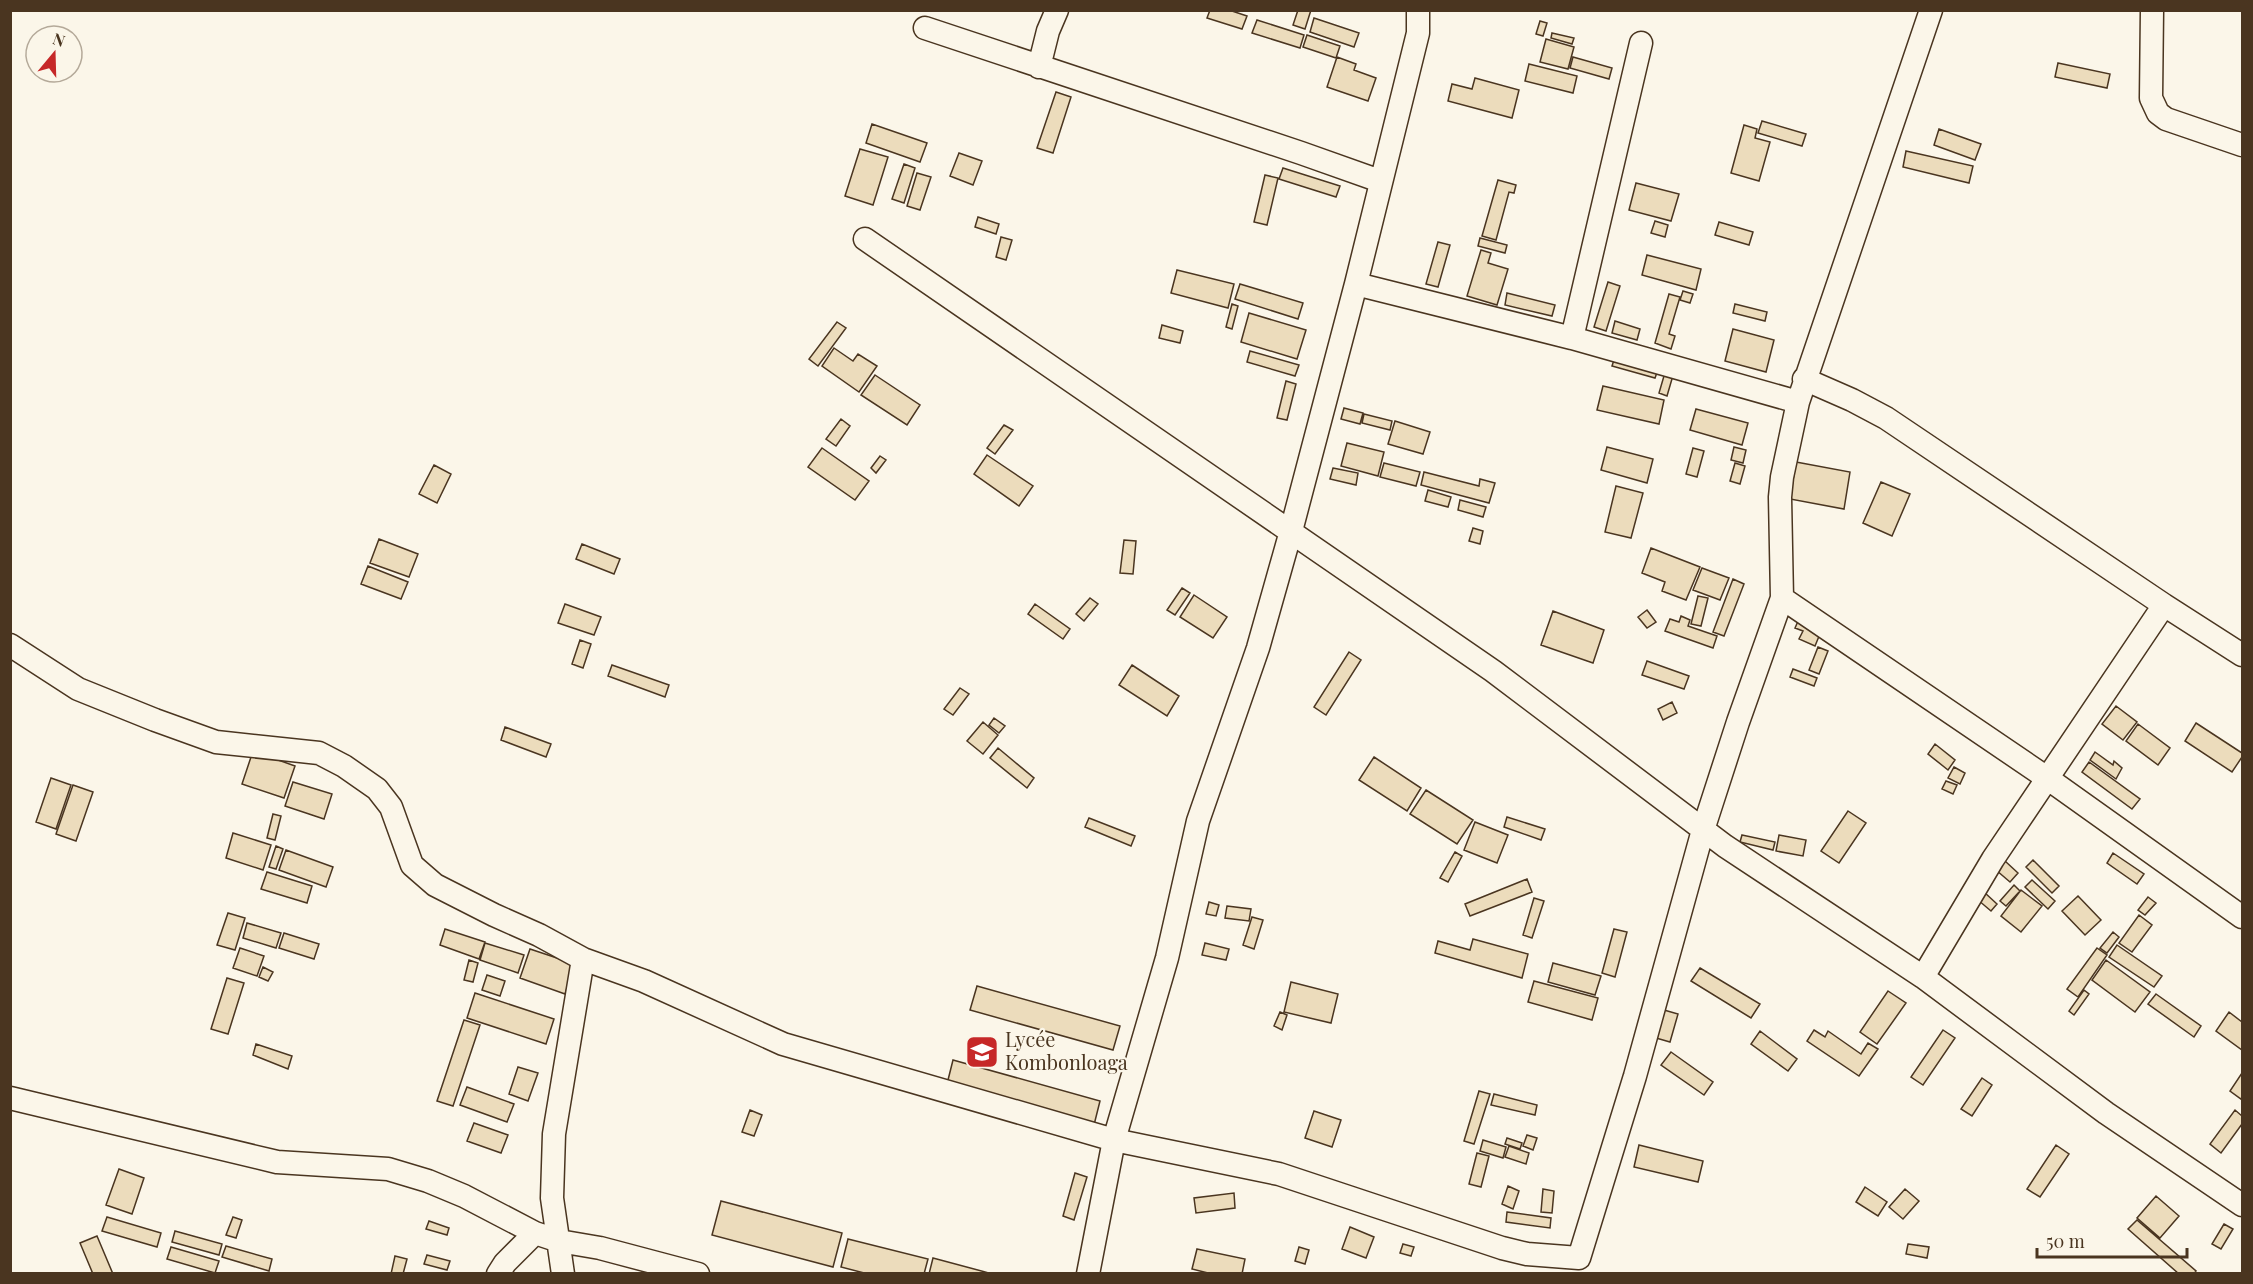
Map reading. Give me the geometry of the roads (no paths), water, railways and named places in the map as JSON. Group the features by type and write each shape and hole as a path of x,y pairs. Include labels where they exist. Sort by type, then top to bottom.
{"street":[{"path":"1039,67 1048,31 1057,10"},
{"path":"1088,1274 1114,1140 1167,958 1198,821 1258,648 1356,284 1418,33 1418,10"},
{"path":"10,645 78,689 216,742 319,753 344,766 377,789 391,807 412,866 435,885 583,959 644,981 783,1044 1114,1140 1279,1174 1502,1248 1578,1266 1635,1076 1703,830 1782,598 1780,497 1782,477 1804,379 1837,291 1930,10"},
{"path":"2152,10 2151,98 2158,113 2166,119 2242,145"},
{"path":"926,28 1380,181"},
{"path":"1572,338 1641,43"},
{"path":"865,239 1493,671 1725,846 1923,977 2106,1113 2242,1204"},
{"path":"1356,284 1572,338 1798,402"},
{"path":"1804,379 1886,418 2242,655"},
{"path":"1782,598 2047,778 2242,917"},
{"path":"1923,977 1993,859 2164,605"},
{"path":"563,1274 552,1198 554,1134 583,959"},
{"path":"10,1098 276,1162 388,1169 428,1181 464,1196 535,1233 559,1241 600,1248 698,1274"},
{"path":"498,1274 505,1263 535,1233"}],"place":[{"name":"Lycée Kombonloaga","path":"982,1052"}]}
